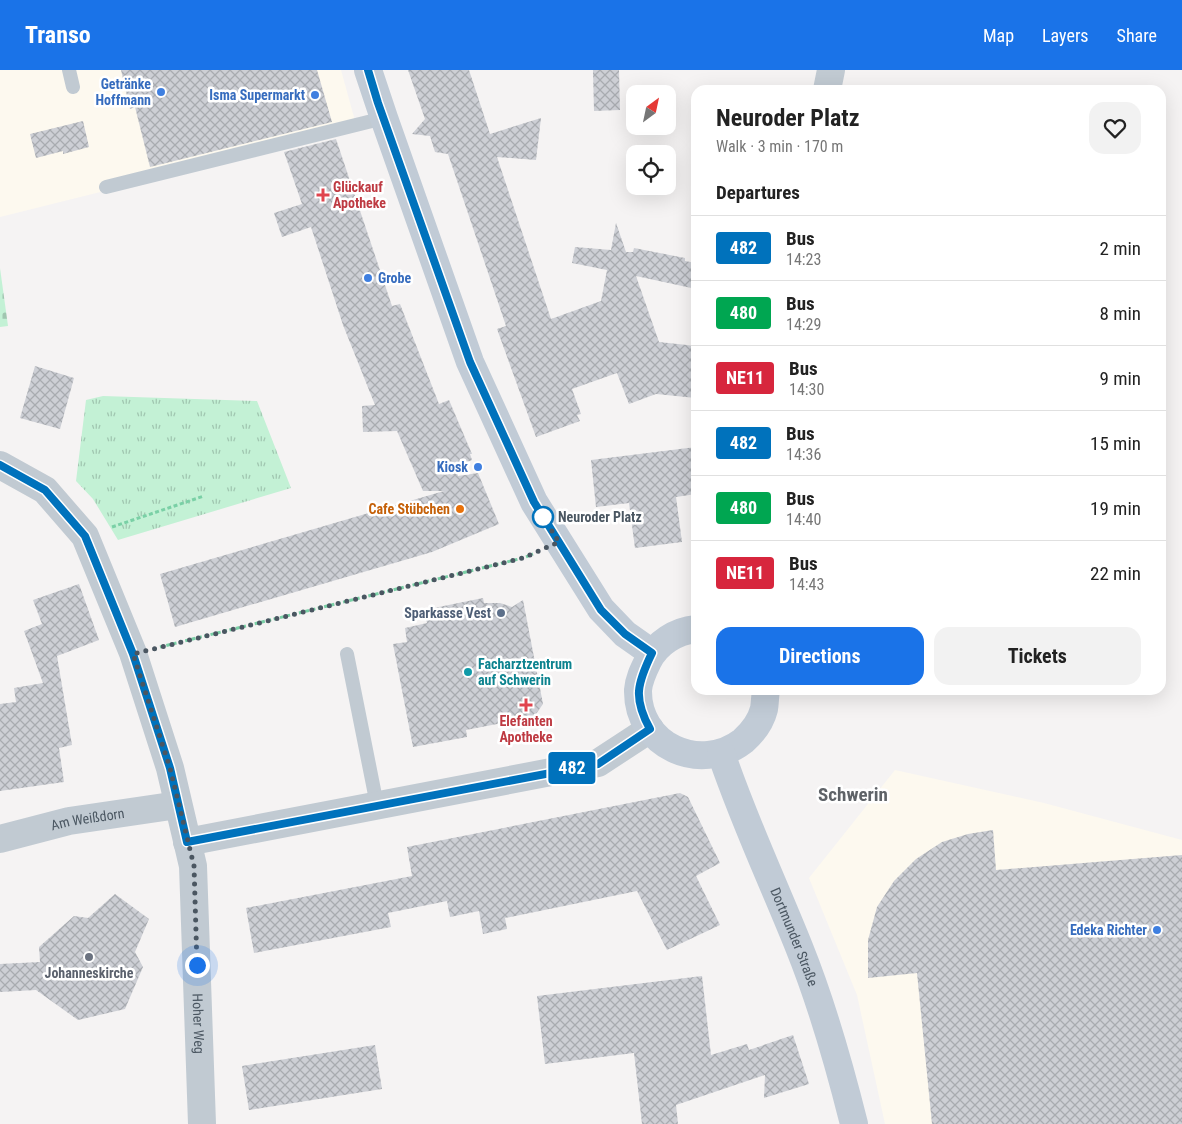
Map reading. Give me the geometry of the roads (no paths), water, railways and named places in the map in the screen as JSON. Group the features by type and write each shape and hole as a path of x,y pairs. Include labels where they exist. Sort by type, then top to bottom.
{"main road":[{"path":"368,70 470,362 534,502 601,610 625,634 652,653"},
{"path":"691,630 672,636 658,646 652,653 640,676 638,690 644,717 650,729 670,747 681,752 700,756 721,753 735,747 757,725 764,710 766,695"},
{"name":"Dortmunder Straße","path":"721,753 740,808 799,947 831,1041 854,1124"}],"street":[{"path":"828,85 831,70"},
{"name":"Hoher Weg","path":"0,465 45,490 85,536 133,654 170,768 194,866 202,1124"},
{"path":"187,842 598,764 650,729"},
{"name":"Am Weißdorn","path":"0,840 69,822 178,805"}],"lane":[{"path":"68,70 72,87"},
{"path":"106,187 384,118"},
{"path":"347,654 377,805"}],"place":[{"name":"Getränke Hoffmann","path":"161,92"},
{"name":"Isma Supermarkt","path":"315,95"},
{"name":"Glückauf Apotheke","path":"323,195"},
{"name":"Grobe","path":"368,278"},
{"name":"Kiosk","path":"478,467"},
{"name":"Cafe Stübchen","path":"460,509"},
{"name":"Neuroder Platz","path":"543,517"},
{"name":"Sparkasse Vest","path":"501,613"},
{"name":"Facharztzentrum auf Schwerin","path":"468,672"},
{"name":"Elefanten Apotheke","path":"526,705"},
{"name":"Edeka Richter","path":"1157,930"},
{"name":"Johanneskirche","path":"89,957"}],"district":[{"name":"Schwerin","path":"853,794"}]}
